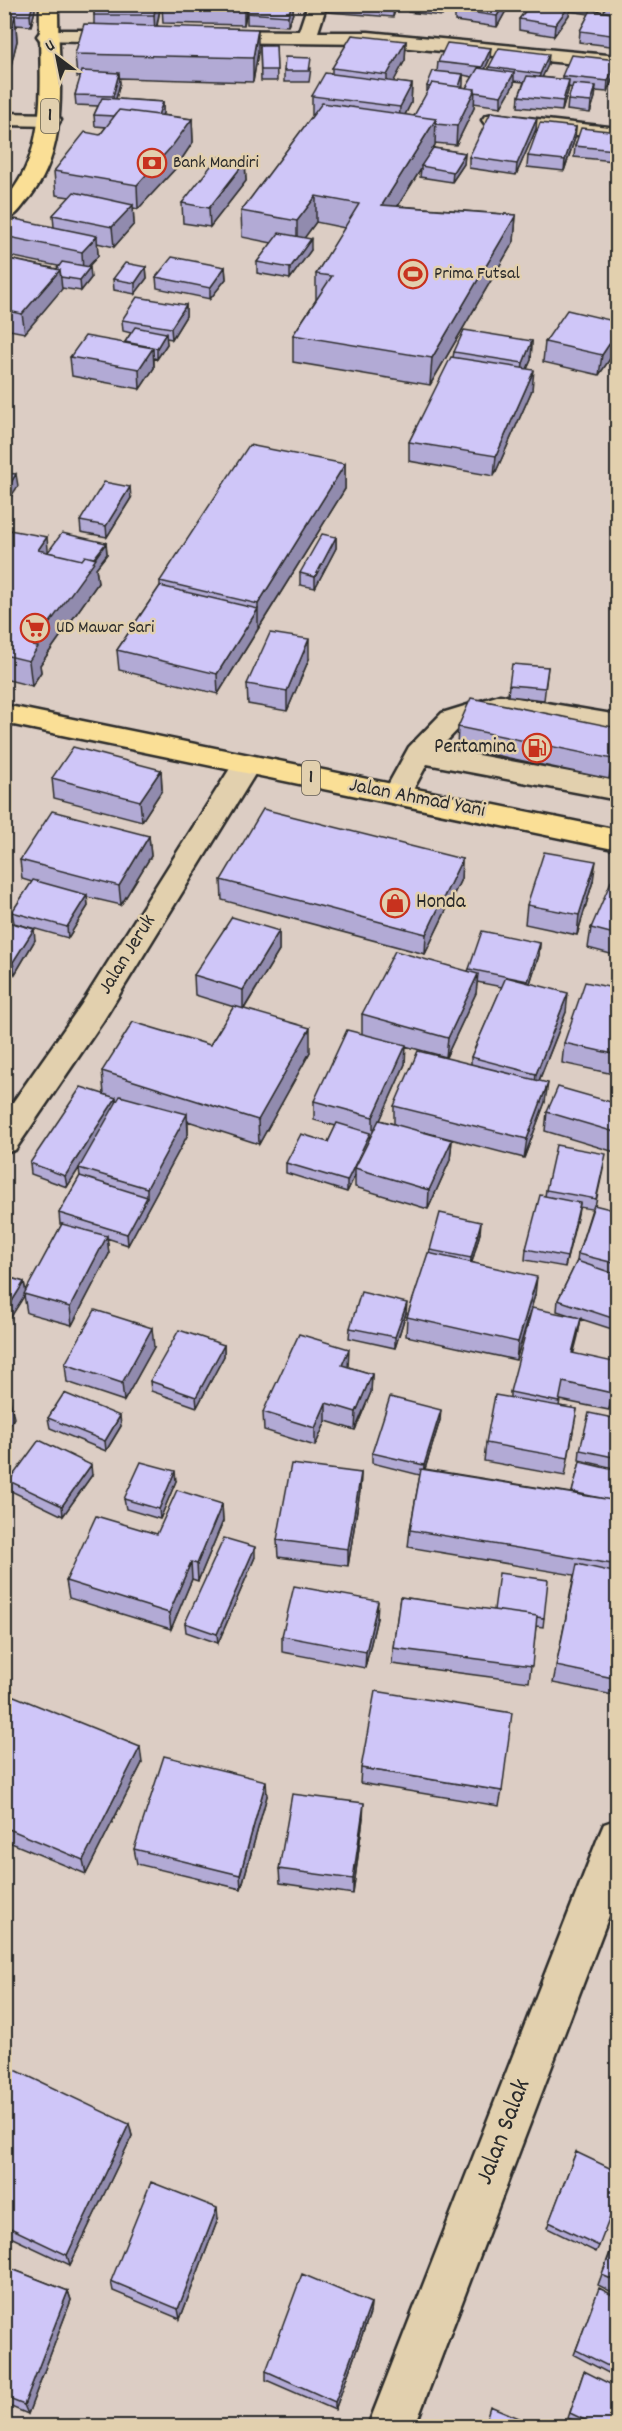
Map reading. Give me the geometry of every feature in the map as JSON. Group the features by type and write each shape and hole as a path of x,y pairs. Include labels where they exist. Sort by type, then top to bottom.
{"highway":[{"name":"1","path":"4,214 34,179 44,156 51,120 47,36 50,4"},
{"name":"Jalan Ahmad Yani","path":"4,714 246,766 397,794 618,840"}],"street":[{"path":"307,36 318,4"},
{"path":"47,36 142,36"},
{"path":"189,36 307,36 420,42 618,62"},
{"path":"4,119 51,120"},
{"path":"492,120 618,134"},
{"path":"397,794 419,753 452,719 500,704 618,724"},
{"path":"419,753 618,791"},
{"name":"Jalan Jeruk","path":"4,1141 92,1013 246,766"},
{"name":"Jalan Salak","path":"391,2427 618,1838"}],"building":[{"path":"4,4 33,4 30,15 4,15"},
{"path":"95,4 156,4 154,15 94,15"},
{"path":"162,4 244,4 243,7"},
{"path":"250,4 292,4 288,16 247,13"},
{"path":"459,4 504,4 497,16 455,10"},
{"path":"531,4 570,5 555,25 519,19"},
{"path":"606,4 618,4 618,8 605,7"},
{"path":"591,10 618,14 618,36 580,31"},
{"path":"4,15 15,15 5,56 4,56"},
{"path":"84,24 258,29 253,58 75,54"},
{"path":"352,35 406,41 387,75 332,68"},
{"path":"447,43 491,48 482,67 438,62"},
{"path":"260,46 276,46 277,70 261,70"},
{"path":"499,48 549,54 540,74 489,67"},
{"path":"571,55 617,60 608,81 562,76"},
{"path":"285,57 311,58 309,71 284,71"},
{"path":"478,68 514,73 501,96 475,92 475,89 466,88"},
{"path":"82,71 119,73 113,96 75,95"},
{"path":"433,71 463,74 459,87 432,83 430,87 427,86"},
{"path":"325,73 412,84 400,107 312,96"},
{"path":"527,76 569,80 563,101 519,96"},
{"path":"432,83 475,89 457,126 436,124 436,119 414,116"},
{"path":"573,84 596,86 591,102 568,100"},
{"path":"102,98 163,102 158,115 119,110 114,116 94,115"},
{"name":"Prima Futsal","path":"322,103 436,119 382,205 516,215 432,358 293,335 332,276 316,274 359,204 316,196 297,221 241,211"},
{"path":"119,110 192,119 173,145 137,185 54,171 85,132 100,135"},
{"path":"491,112 537,118 517,164 469,157"},
{"path":"540,123 576,127 565,160 528,156"},
{"path":"4,128 10,128 4,138"},
{"path":"581,128 618,132 615,150 575,146"},
{"path":"433,148 465,153 453,172 421,166"},
{"path":"218,157 245,162 209,208 182,203"},
{"path":"74,192 133,205 112,227 53,215"},
{"path":"15,219 97,236 82,252 4,236 4,230"},
{"path":"279,233 311,239 290,268 257,262"},
{"path":"172,257 225,267 210,288 156,277"},
{"path":"4,258 60,270 22,314 4,310"},
{"path":"62,262 90,267 80,280 61,277 60,270 57,269"},
{"path":"125,263 146,267 135,283 113,279"},
{"path":"137,297 186,305 171,328 122,320"},
{"path":"567,310 618,322 618,331 602,355 545,342"},
{"path":"135,327 166,333 157,348 125,342"},
{"path":"464,330 532,341 523,363 454,352"},
{"path":"85,336 153,348 139,369 70,357"},
{"path":"451,357 534,370 496,456 409,442"},
{"path":"249,445 345,464 258,604 160,581"},
{"path":"4,473 16,474 4,494"},
{"path":"104,482 130,487 106,526 80,521"},
{"name":"UD Mawar Sari","path":"4,529 47,537 38,550 82,560 85,556 96,559 33,646 38,647 29,661 4,655"},
{"path":"62,533 106,543 94,558 85,556 82,560 48,552"},
{"path":"322,534 336,537 315,577 300,573"},
{"path":"160,586 258,609 217,674 117,650"},
{"path":"270,633 309,639 287,691 247,684"},
{"path":"512,664 548,667 545,688 509,685"},
{"path":"471,698 618,728 618,744 612,759 458,727"},
{"path":"73,747 161,770 140,801 52,778"},
{"path":"263,809 462,859 426,934 221,880"},
{"path":"52,811 149,836 119,886 20,860"},
{"path":"544,852 596,861 579,915 527,905"},
{"path":"612,879 618,880 618,935 591,928"},
{"path":"33,880 87,895 67,927 12,912"},
{"path":"232,917 279,931 243,990 194,975"},
{"path":"4,921 34,929 13,962 4,960"},
{"path":"482,931 540,943 528,981 469,969"},
{"path":"395,951 478,974 448,1038 362,1014"},
{"path":"506,977 568,993 536,1074 471,1057"},
{"path":"585,982 618,989 618,1055 564,1043"},
{"path":"234,1006 310,1028 258,1120 102,1071 133,1022 210,1045"},
{"path":"347,1030 406,1045 373,1117 314,1101"},
{"path":"418,1051 548,1083 527,1139 394,1106"},
{"path":"81,1087 116,1098 65,1176 30,1163"},
{"path":"558,1087 618,1104 618,1133 547,1112"},
{"path":"120,1096 187,1114 147,1188 79,1168"},
{"path":"379,1120 452,1140 429,1190 355,1168"},
{"path":"337,1123 370,1133 347,1181 286,1163 301,1134 328,1142"},
{"path":"556,1145 606,1154 596,1199 546,1190"},
{"path":"80,1176 147,1197 127,1234 59,1213"},
{"path":"540,1195 580,1203 567,1257 526,1249"},
{"path":"594,1205 618,1211 618,1264 578,1254"},
{"path":"440,1213 481,1222 471,1258 430,1250"},
{"path":"62,1224 107,1236 70,1307 24,1294"},
{"path":"428,1253 537,1277 518,1342 407,1317"},
{"path":"577,1261 618,1275 618,1320 558,1300"},
{"path":"4,1276 24,1282 4,1314"},
{"path":"361,1292 407,1303 395,1337 350,1328"},
{"path":"532,1308 581,1318 572,1353 618,1363 612,1393 563,1382 559,1402 510,1392"},
{"path":"95,1310 152,1328 122,1383 65,1364"},
{"path":"179,1330 224,1345 196,1397 150,1381"},
{"path":"299,1334 349,1349 342,1365 372,1374 356,1412 326,1403 315,1428 263,1412"},
{"path":"64,1393 120,1416 105,1441 48,1418"},
{"path":"495,1395 577,1409 568,1458 486,1443"},
{"path":"390,1397 441,1410 424,1465 372,1453"},
{"path":"4,1398 10,1400 4,1411"},
{"path":"589,1413 618,1419 618,1458 580,1450"},
{"path":"39,1440 91,1465 62,1506 9,1481"},
{"path":"141,1462 175,1471 159,1509 124,1499"},
{"path":"580,1462 618,1471 616,1501 572,1492"},
{"path":"291,1464 361,1473 348,1549 277,1540"},
{"path":"421,1469 618,1501 618,1565 410,1530"},
{"path":"177,1490 222,1504 197,1564 191,1562 169,1613 66,1581 96,1516 157,1534"},
{"path":"224,1538 255,1547 217,1634 185,1623"},
{"path":"577,1564 618,1573 618,1679 556,1666"},
{"path":"499,1573 548,1580 544,1618 494,1610"},
{"path":"294,1586 378,1601 366,1652 282,1636"},
{"path":"400,1597 537,1616 532,1666 393,1648"},
{"path":"375,1691 512,1713 502,1791 361,1768"},
{"path":"4,1692 140,1747 83,1860 4,1827"},
{"path":"164,1756 266,1781 240,1875 134,1849"},
{"path":"292,1794 364,1803 353,1879 279,1869"},
{"path":"9,2067 129,2124 67,2255 4,2225 4,2076"},
{"path":"576,2152 618,2172 618,2196 599,2246 549,2222"},
{"path":"151,2182 217,2208 178,2309 111,2281"},
{"path":"618,2233 618,2282 602,2275"},
{"path":"4,2266 68,2291 24,2405 4,2397"},
{"path":"302,2274 371,2303 335,2402 266,2371"},
{"path":"599,2288 618,2298 618,2371 576,2350"},
{"path":"584,2371 618,2388 618,2427 599,2427 570,2413"},
{"path":"490,2406 541,2427 484,2427"}],"place":[{"name":"Bank Mandiri","path":"152,163"},
{"name":"Prima Futsal","path":"413,274"},
{"name":"UD Mawar Sari","path":"35,628"},
{"name":"Pertamina","path":"537,748"},
{"name":"Honda","path":"395,903"}]}
